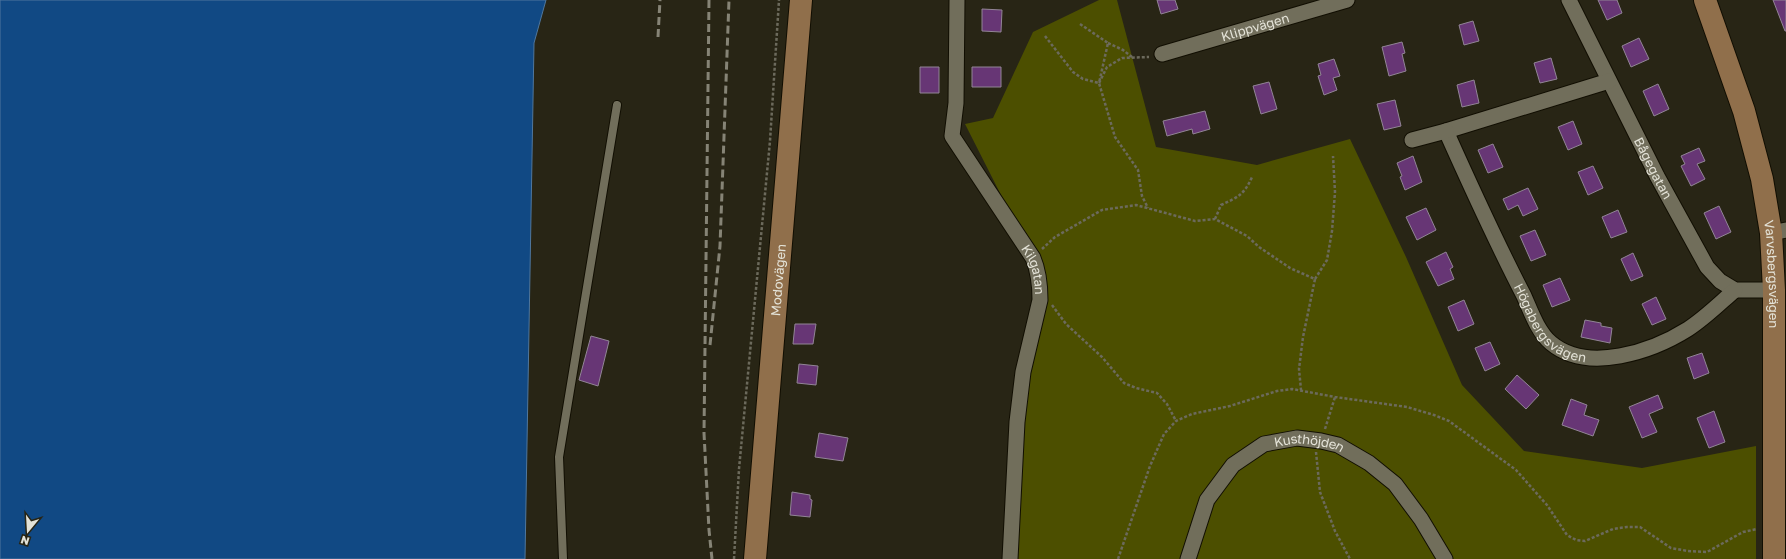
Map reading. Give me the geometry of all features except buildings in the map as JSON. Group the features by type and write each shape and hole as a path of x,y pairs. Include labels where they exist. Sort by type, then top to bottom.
{"street":[{"name":"Modovägen","path":"755,559 801,0"},
{"name":"Kilgatan","path":"957,0 956,103 952,136 1033,258 1038,269 1040,289 1040,300 1024,372 1017,422 1010,559"},
{"name":"Klippvägen","path":"1162,54 1347,0"},
{"name":"Bågegatan","path":"1569,0 1657,176 1707,267 1720,280 1735,290"},
{"name":"Varvsbergsvägen","path":"1705,0 1744,111 1762,179 1779,232 1774,290 1774,559"},
{"path":"1412,140 1609,81"},
{"name":"Högabergsvägen","path":"1446,131 1509,269 1540,329 1552,344 1563,351 1581,356 1606,359 1639,351 1672,338 1689,328 1735,290"},
{"path":"1735,290 1774,290"},
{"name":"Kusthöjden","path":"1188,559 1207,500 1233,465 1264,444 1297,438 1338,445 1369,463 1395,484 1421,520 1445,559"}],"lane":[{"path":"563,559 559,457 617,105"}],"path":[{"path":"734,559 739,469 770,140 778,0"},
{"path":"1080,24 1133,58"},
{"path":"1045,36 1073,72 1083,79 1099,83"},
{"path":"1108,43 1099,83 1115,137 1138,170 1142,196 1148,208"},
{"path":"1099,83 1108,67 1122,58 1145,58 1162,54"},
{"path":"1301,390 1298,369 1303,337 1315,279 1327,260 1332,231 1335,192 1333,156"},
{"path":"1215,219 1221,205 1237,198 1246,191 1252,177"},
{"path":"1033,258 1055,237 1102,210 1136,205 1195,221 1215,219 1247,236 1259,247 1290,268 1315,279"},
{"path":"1040,289 1066,324 1102,357 1124,383 1136,388 1157,393 1167,404 1176,421"},
{"path":"1118,559 1158,447 1164,434 1176,421 1192,414 1230,406 1277,391 1301,390 1336,397 1407,407 1434,415 1449,422 1516,470 1547,504 1567,535 1576,540 1585,541 1612,529 1640,527 1672,548 1707,552 1743,532 1774,527"},
{"path":"1336,397 1316,452 1320,492 1335,531 1350,559"}],"shaded area":[{"path":"1099,0 1117,0 1156,147 1257,165 1350,139 1406,257 1462,385 1524,451 1642,468 1756,446 1756,559 1015,559 1017,422 1040,300 1033,258 965,124 993,118 1033,32"}],"water":[{"path":"0,0 546,0 534,43 525,559 0,559"}],"railway":[{"path":"658,37 660,0"},
{"path":"709,0 704,433 712,559"},
{"path":"710,345 720,246 729,0"}]}
